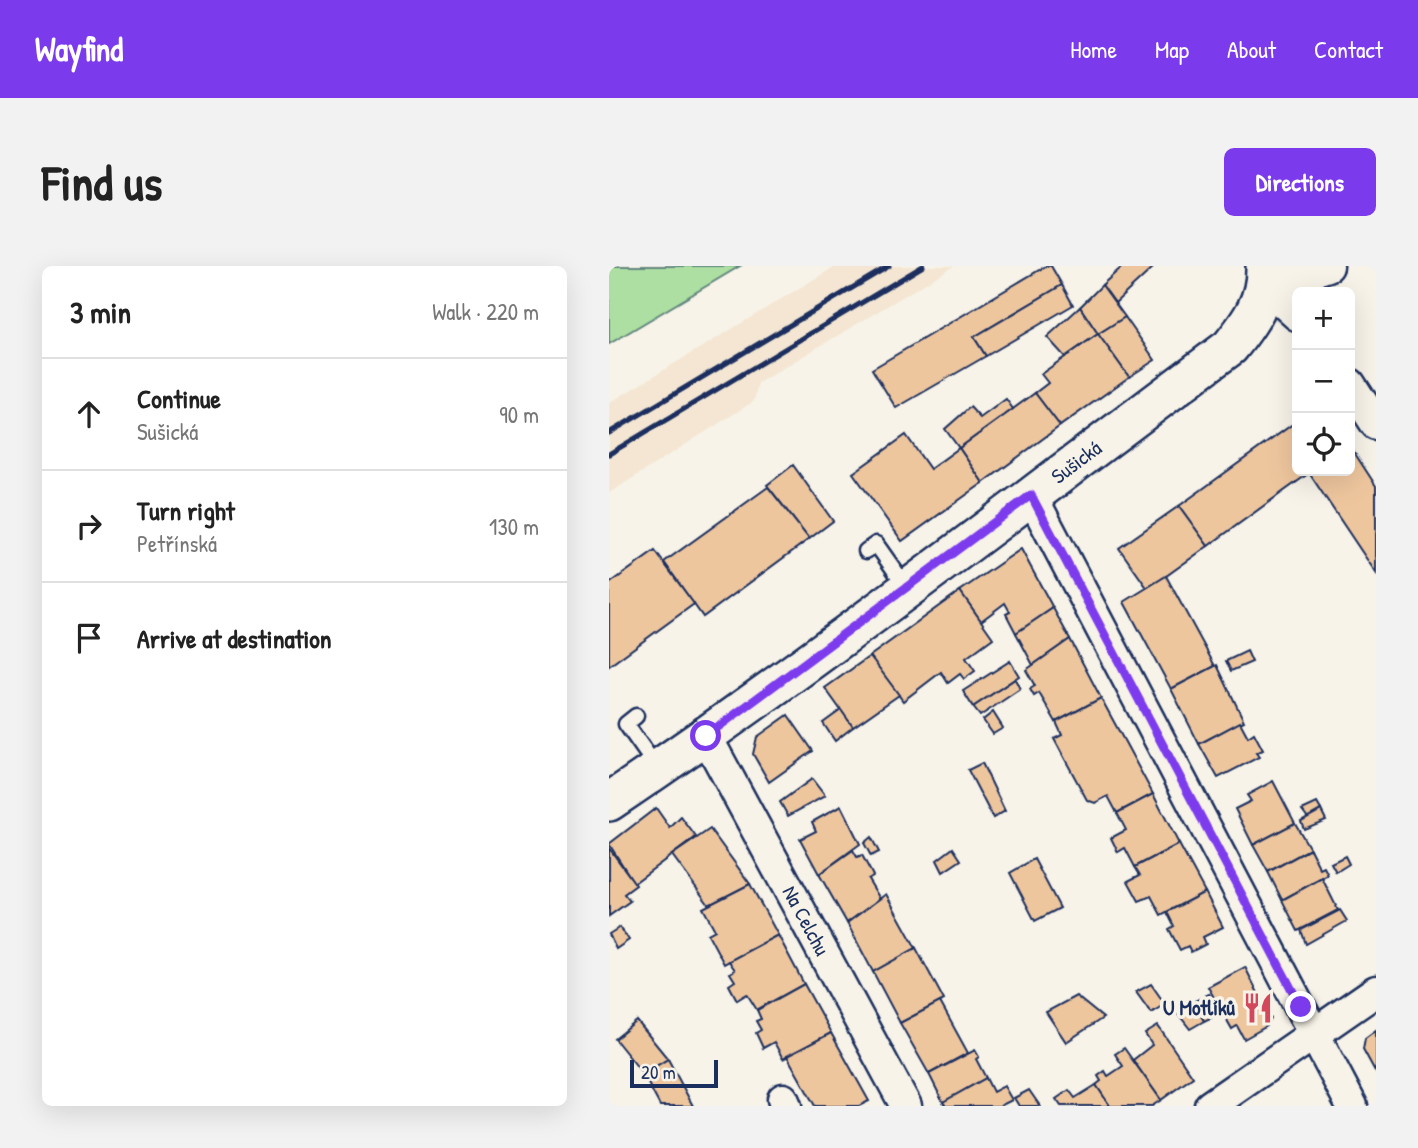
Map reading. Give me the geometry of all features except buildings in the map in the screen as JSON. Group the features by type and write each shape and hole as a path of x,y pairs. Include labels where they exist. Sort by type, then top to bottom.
{"street":[{"path":"1292,309 1266,277 1328,266"},
{"name":"Sušická","path":"609,802 706,736 908,589 1230,347 1259,307 1266,277"},
{"path":"1355,392 1376,424"},
{"path":"1031,495 1352,1106"},
{"name":"Na Celchu","path":"706,736 906,1106"},
{"path":"1210,1106 1376,990"}],"lane":[{"path":"866,551 876,544 908,589"},
{"path":"636,716 626,724 658,769"}],"shaded area":[{"path":"836,266 954,266 758,383 754,401 609,493 609,403"}],"green space":[{"path":"609,266 740,266 609,344"}],"railway":[{"path":"609,433 889,266"},
{"path":"609,454 923,266"}],"place":[{"name":"U Motlíků","path":"1258,1008"}],"route":[{"path":"706,736 908,589 1031,495 1301,1007"}]}
